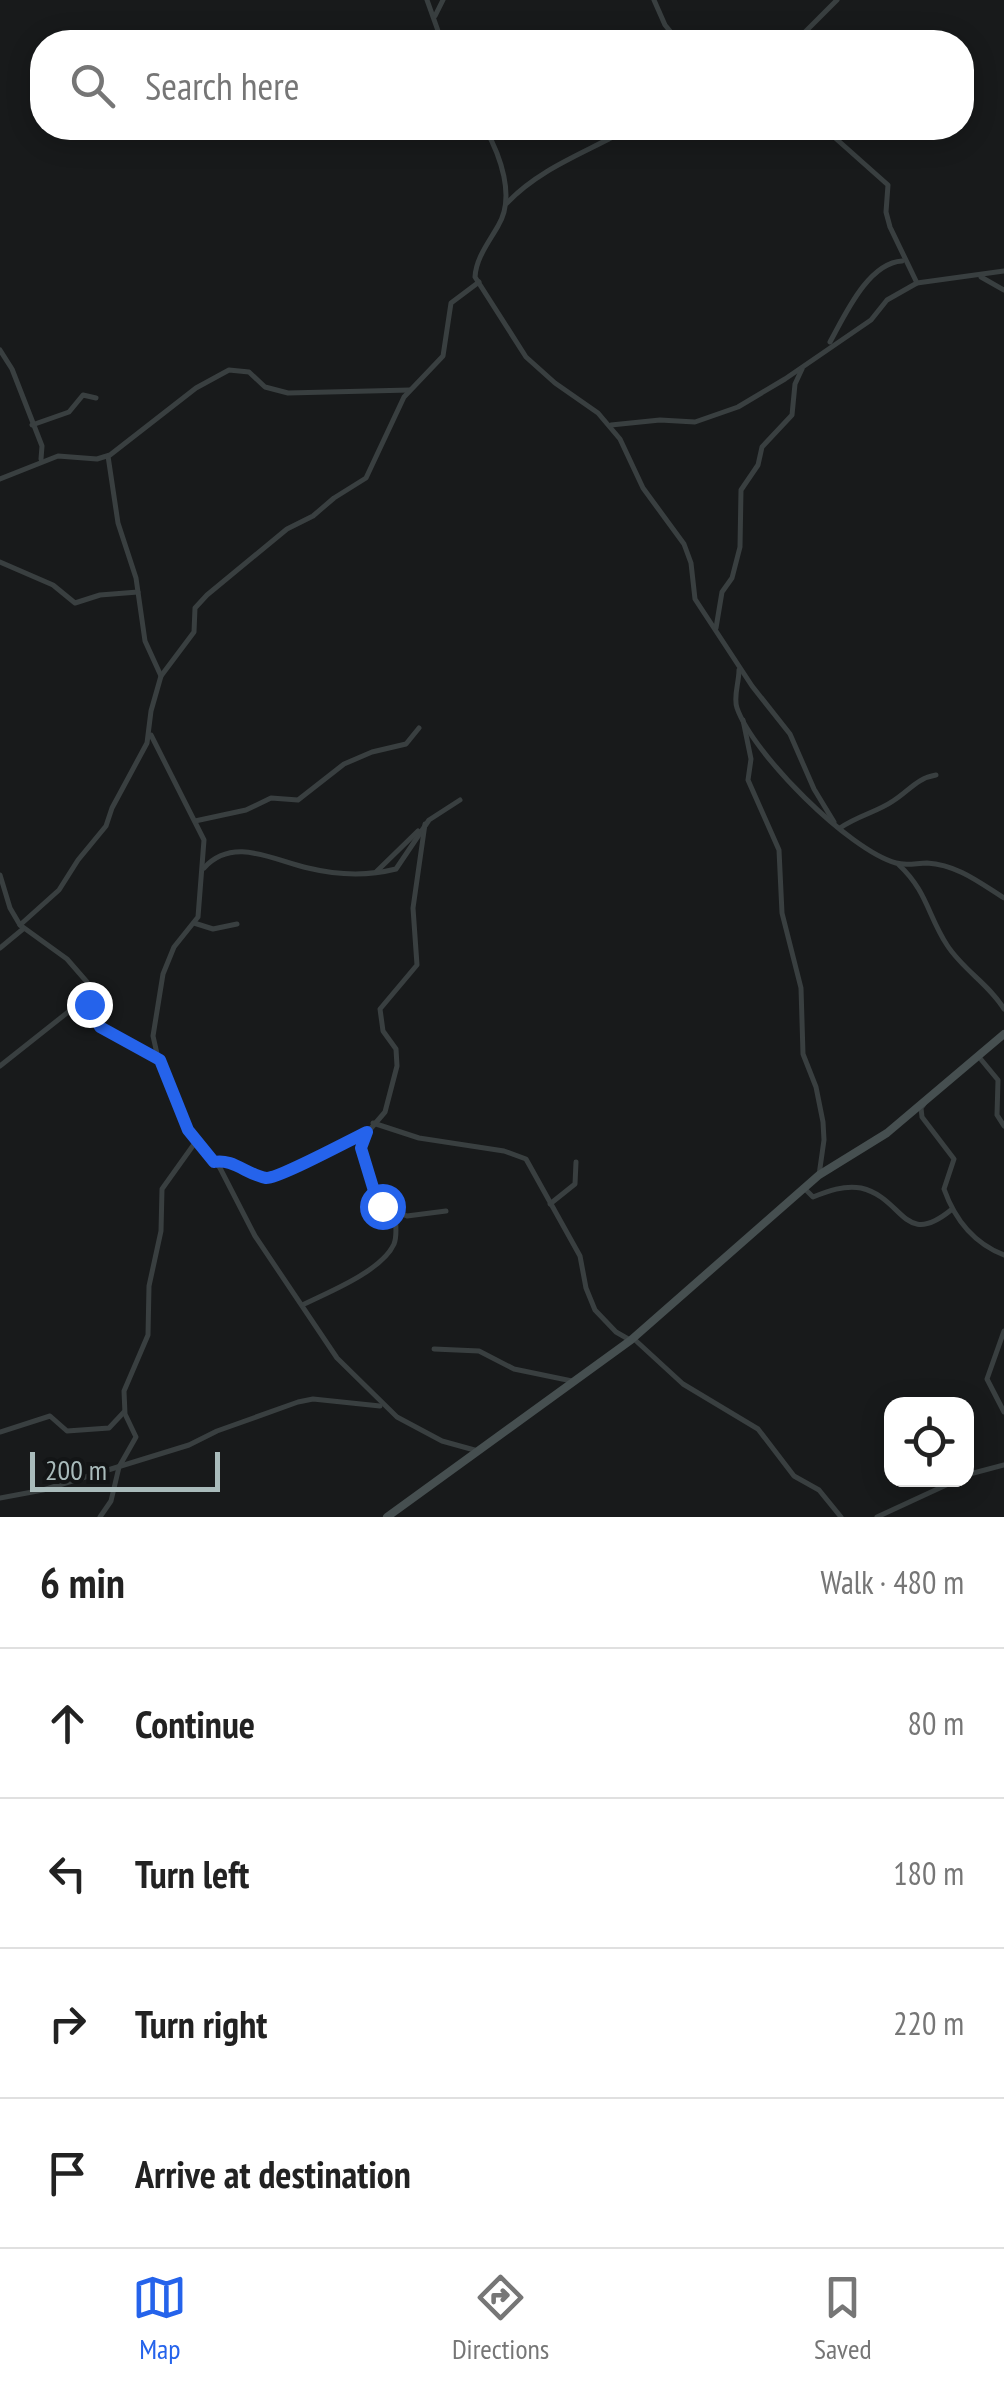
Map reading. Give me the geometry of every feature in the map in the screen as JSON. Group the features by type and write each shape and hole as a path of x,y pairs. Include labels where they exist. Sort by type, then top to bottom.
{"street":[{"path":"427,0 439,30"},
{"path":"435,16 443,0"},
{"path":"654,0 669,30"},
{"path":"806,30 837,0"},
{"path":"492,140 507,203 502,221 476,266 475,277 526,357 610,425 643,488 684,544 691,564 695,600 790,734 814,789 834,822"},
{"path":"507,203 558,164 605,140"},
{"path":"838,140 888,184 886,212 904,261 917,283"},
{"path":"825,349 851,304 873,277 891,262 904,261"},
{"path":"610,425 705,419 753,400 871,320 887,300 917,283 1004,272"},
{"path":"980,277 1004,290"},
{"path":"0,948 59,890 106,826 141,756 161,676 194,632 195,608 287,529 313,516 366,478 400,404 444,356 451,303 478,282"},
{"path":"0,350 12,369 44,451 40,462"},
{"path":"716,628 722,592 732,578 740,547 741,490 758,466 762,446 792,415 795,384 804,367"},
{"path":"0,479 58,456 108,456 196,388 230,370 249,372 265,387 288,393 410,390"},
{"path":"32,424 69,412 83,395 96,398"},
{"path":"108,456 118,523 138,592 145,641 161,676"},
{"path":"0,562 53,585 74,603 100,595 138,592"},
{"path":"739,667 736,702 755,744 840,828 880,856 899,864 929,863 959,870 1004,898"},
{"path":"743,720 750,759 748,780 779,850 782,913 800,988 803,1054 820,1104 824,1140 819,1176"},
{"path":"195,821 246,810 271,798 298,800 344,764 406,744 420,728"},
{"path":"149,731 204,840 201,908 174,946 164,974 153,1036 184,1123 214,1162 254,1236 337,1358 383,1406 428,1435 480,1452"},
{"path":"840,828 892,802 918,780 936,775"},
{"path":"374,874 423,826 460,800"},
{"path":"202,870 218,854 247,852 307,868 374,874 396,869 423,826"},
{"path":"423,826 414,908 417,965 380,1009 383,1031 396,1048 397,1066 386,1112 373,1123 361,1148 378,1204 395,1212 421,1216 446,1211"},
{"path":"899,864 920,888 953,954 992,989 1004,1010"},
{"path":"0,875 10,908 21,927 67,959 87,982 92,1016 100,1027 160,1060"},
{"path":"194,923 214,929 238,924"},
{"path":"0,1066 88,995"},
{"path":"388,1517 631,1338 804,1188 887,1133 1004,1034"},
{"path":"978,1054 998,1080 997,1115 1004,1126"},
{"path":"926,1102 921,1108 922,1117 954,1159 944,1190 952,1210 979,1242 1004,1255"},
{"path":"373,1123 419,1138 523,1156 580,1256 586,1288 596,1310 616,1332 631,1338 684,1384 758,1429 794,1476 819,1490 841,1517"},
{"path":"214,1162 225,1161 251,1174 273,1178 367,1132"},
{"path":"100,1517 112,1502 120,1466 136,1435 123,1398 125,1384 148,1335 149,1286 161,1230 162,1189 197,1140"},
{"path":"550,1204 575,1184 576,1162"},
{"path":"804,1188 812,1196 834,1189 864,1189 886,1200 918,1225 935,1223 952,1210"},
{"path":"302,1306 352,1282 384,1256 396,1237 395,1212"},
{"path":"1004,1331 987,1379 1004,1412"},
{"path":"434,1349 479,1350 514,1369 572,1381"},
{"path":"0,1498 43,1490 188,1445 305,1400 383,1406"},
{"path":"0,1432 50,1416 67,1430 110,1428 126,1412"},
{"path":"974,1473 1004,1465"},
{"path":"877,1517 942,1487"}],"route":[{"path":"89,1004 100,1027 160,1060 184,1123 214,1162 222,1160 251,1174 273,1178 367,1132 361,1148 378,1204 382,1206"}]}
